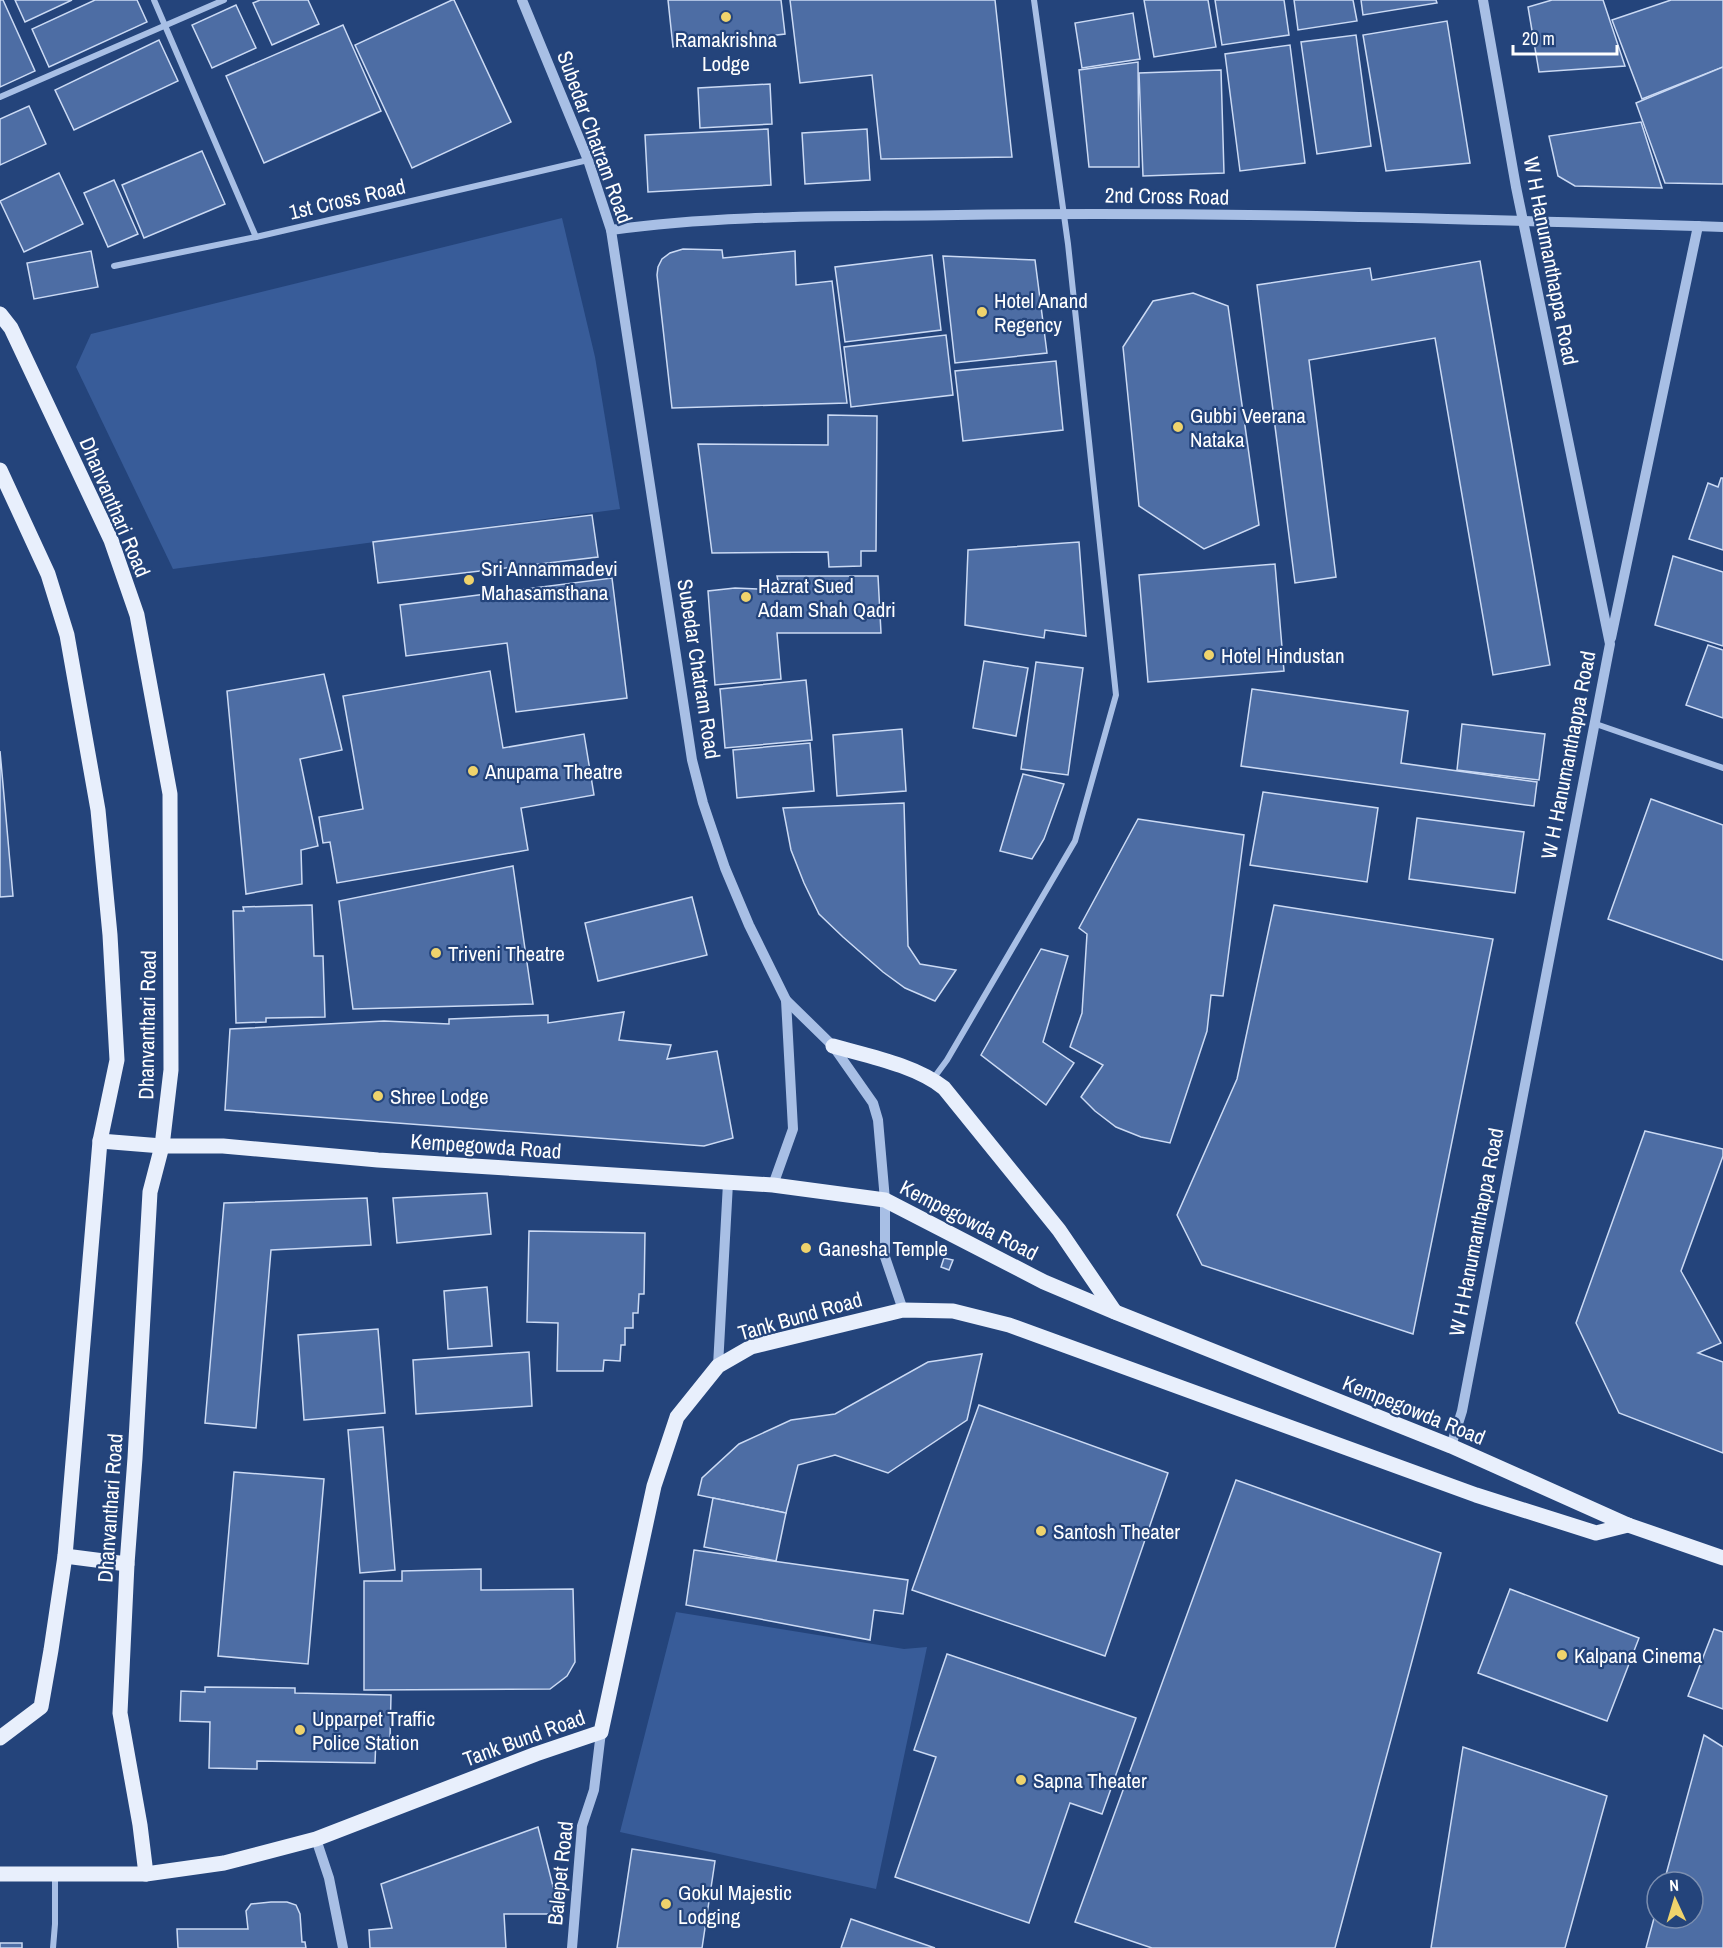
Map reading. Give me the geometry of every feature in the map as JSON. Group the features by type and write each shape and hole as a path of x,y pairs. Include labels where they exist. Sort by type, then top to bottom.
{"main road":[{"name":"Dhanvanthari Road","path":"0,314 11,328 111,540 136,615 170,794 171,1070 162,1146 150,1192 120,1713 140,1825 146,1874"},
{"name":"Dhanvanthari Road","path":"0,470 48,574 67,635 98,810 110,935 117,1060 100,1141 65,1556"},
{"path":"833,1046 889,1062 933,1079 944,1088 1059,1230 1115,1312"},
{"name":"Kempegowda Road","path":"100,1141 162,1146 223,1146 378,1160 773,1185 885,1200 1044,1281 1115,1312 1450,1446 1628,1525 1723,1558"},
{"path":"903,1310 953,1311 1009,1325 1476,1495 1596,1533 1628,1525"},
{"name":"Tank Bund Road","path":"0,1874 146,1874 224,1863 316,1839 536,1754 602,1732 654,1486 677,1417 718,1366 751,1347 903,1310"},
{"path":"0,1738 41,1707 65,1556 127,1564"}],"street":[{"path":"154,0 256,237"},
{"path":"0,97 224,0"},
{"name":"Subedar Chatram Road","path":"522,0 588,160 611,230 692,760 703,803 725,868 749,926 786,1000 833,1046 873,1103 878,1120 885,1200 885,1257 903,1310"},
{"path":"933,1079 947,1060 1075,841 1116,695 1065,214 1034,0"},
{"name":"W H Hanumanthappa Road","path":"1450,1446 1462,1411 1610,644 1523,220 1483,0"},
{"name":"1st Cross Road","path":"114,266 256,237 588,160"},
{"name":"2nd Cross Road","path":"611,230 685,222 1065,214 1523,220 1723,227"},
{"path":"1610,644 1698,226"},
{"path":"1593,723 1723,768"},
{"path":"773,1185 793,1129 786,1000"},
{"path":"718,1366 728,1183"},
{"name":"Balepet Road","path":"572,1948 582,1826 594,1790 602,1732"},
{"path":"316,1839 329,1878 343,1948"},
{"path":"53,1948 54,1874"}],"shaded area":[{"path":"562,218 595,357 620,509 173,569 76,367 91,334"},
{"path":"676,1612 904,1649 927,1647 876,1889 620,1832"}],"building":[{"path":"0,0 3,0 35,71 0,87"},
{"path":"15,0 72,0 25,22"},
{"path":"95,0 137,0 147,22 49,67 32,29"},
{"path":"260,0 308,0 319,24 272,45 253,3"},
{"path":"454,0 511,122 412,168 355,45"},
{"name":"Ramakrishna Lodge","path":"668,0 781,0 785,34 673,47"},
{"path":"790,0 995,0 1012,157 881,159 872,75 800,83"},
{"path":"1144,0 1208,0 1216,47 1154,57"},
{"path":"1215,0 1284,0 1289,35 1222,45"},
{"path":"1294,0 1353,0 1357,21 1298,30"},
{"path":"1361,0 1436,0 1437,3 1363,15"},
{"path":"1552,0 1603,0 1625,66 1539,72 1528,7"},
{"path":"1671,0 1723,0 1723,67 1642,99 1612,20"},
{"path":"236,5 256,48 212,68 192,25"},
{"path":"1133,13 1140,59 1082,68 1075,23"},
{"path":"1447,21 1470,163 1386,171 1363,35"},
{"path":"343,25 381,111 264,163 226,76"},
{"path":"1356,35 1371,146 1317,154 1301,42"},
{"path":"159,40 178,81 74,130 55,90"},
{"path":"1290,45 1305,163 1240,171 1225,54"},
{"path":"1138,62 1139,167 1089,167 1079,70"},
{"path":"1723,67 1723,184 1665,183 1636,103"},
{"path":"1221,70 1224,173 1143,176 1139,73"},
{"path":"770,84 772,124 700,128 698,88"},
{"path":"29,106 46,144 0,165 0,119"},
{"path":"1641,122 1662,188 1575,186 1558,176 1549,136"},
{"path":"768,129 771,185 648,192 645,135"},
{"path":"867,129 870,180 805,184 802,133"},
{"path":"202,151 225,204 144,238 122,185"},
{"path":"59,173 83,224 24,252 0,201"},
{"path":"114,180 138,234 108,247 84,193"},
{"path":"683,249 722,250 723,258 795,251 796,285 832,281 847,403 672,408 657,275 662,259 670,253"},
{"path":"91,251 98,287 34,299 27,263"},
{"path":"932,255 941,330 845,342 835,267"},
{"path":"943,256 1035,260 1047,353 955,363"},
{"path":"1480,261 1550,665 1493,675 1435,338 1309,360 1336,577 1295,583 1257,285 1370,268 1372,280"},
{"path":"1193,293 1228,306 1259,525 1204,549 1139,506 1123,347 1153,301"},
{"path":"946,335 953,395 851,407 844,347"},
{"path":"1056,361 1063,430 963,441 955,371"},
{"path":"828,415 877,416 876,551 861,551 861,566 829,567 828,552 712,553 698,444 828,445"},
{"path":"1723,478 1723,550 1689,539 1708,483 1718,487"},
{"path":"592,515 598,557 378,583 373,542"},
{"path":"1079,542 1086,636 1045,630 1044,638 965,625 968,550"},
{"path":"1673,556 1723,572 1723,646 1655,625"},
{"path":"1275,564 1284,671 1148,682 1139,575"},
{"path":"777,576 878,576 881,633 777,633 781,679 715,685 708,591 735,588 780,590"},
{"path":"612,578 627,698 516,712 507,643 406,656 400,605"},
{"path":"1708,645 1723,650 1723,718 1686,705"},
{"path":"984,661 1028,668 1016,736 973,728"},
{"path":"1036,662 1083,668 1068,775 1021,769"},
{"name":"Anupama Theatre","path":"490,671 503,748 584,734 594,795 521,808 528,850 337,883 330,842 323,843 319,817 363,809 343,696"},
{"path":"324,674 342,750 300,759 318,846 301,850 302,884 246,894 227,691"},
{"path":"806,680 812,740 725,748 720,689"},
{"path":"1252,689 1408,711 1401,763 1537,782 1534,806 1241,766"},
{"path":"1462,724 1545,734 1539,780 1457,770"},
{"path":"902,729 906,791 837,796 833,735"},
{"path":"810,743 814,791 737,798 733,750"},
{"path":"0,751 13,896 0,897"},
{"path":"1023,774 1064,784 1044,839 1032,859 1000,851"},
{"path":"1263,792 1378,808 1367,882 1250,865"},
{"path":"1651,799 1723,825 1723,960 1608,919"},
{"path":"904,803 908,946 920,964 956,970 935,1001 905,988 883,972 819,914 791,850 783,808"},
{"path":"1417,818 1524,832 1515,893 1409,879"},
{"path":"1138,819 1244,835 1223,996 1211,995 1207,1031 1170,1143 1141,1137 1116,1127 1095,1111 1081,1097 1103,1065 1070,1047 1082,1013 1087,934 1079,928"},
{"name":"Triveni Theatre","path":"513,866 533,1004 353,1009 339,901"},
{"path":"692,897 707,955 598,981 585,923"},
{"path":"312,905 314,956 323,956 325,1017 266,1018 266,1022 236,1023 233,911 244,911 243,907"},
{"path":"1274,905 1493,939 1413,1334 1202,1265 1177,1215 1237,1079"},
{"path":"1041,949 1068,956 1043,1042 1074,1063 1046,1105 981,1055"},
{"path":"624,1012 619,1040 671,1045 667,1059 717,1051 733,1138 704,1146 225,1110 230,1029 384,1021 449,1024 449,1019 548,1015 548,1023"},
{"path":"1645,1131 1723,1149 1723,1156 1681,1271 1721,1343 1698,1353 1723,1362 1723,1453 1619,1413 1576,1323"},
{"path":"487,1193 491,1234 397,1243 393,1198"},
{"path":"367,1198 371,1245 271,1250 256,1428 205,1423 224,1203"},
{"path":"529,1231 645,1233 644,1294 639,1294 638,1313 633,1313 633,1328 625,1328 625,1345 621,1345 620,1361 604,1360 603,1371 557,1371 558,1323 527,1322"},
{"path":"944,1258 953,1260 949,1270 941,1267"},
{"path":"487,1287 492,1346 448,1349 444,1291"},
{"path":"378,1329 385,1413 304,1420 298,1335"},
{"path":"529,1352 532,1406 416,1414 413,1360"},
{"path":"982,1354 967,1420 888,1473 835,1455 798,1465 786,1513 698,1495 702,1478 739,1444 791,1420 835,1414 928,1362"},
{"name":"Santosh Theater","path":"979,1405 1168,1473 1105,1656 912,1590"},
{"path":"383,1427 395,1570 360,1573 348,1430"},
{"path":"234,1472 324,1479 308,1664 218,1656"},
{"path":"1236,1480 1441,1553 1335,1948 1152,1948 1075,1922"},
{"path":"713,1498 786,1513 776,1561 704,1547"},
{"path":"694,1550 908,1580 903,1614 874,1610 870,1640 686,1605"},
{"path":"481,1569 481,1590 573,1589 575,1662 567,1676 550,1689 364,1690 364,1581 402,1581 402,1571"},
{"path":"1510,1589 1639,1638 1607,1721 1478,1673"},
{"path":"1714,1629 1723,1632 1723,1709 1688,1696"},
{"name":"Sapna Theater","path":"947,1654 1136,1718 1102,1814 1070,1803 1029,1923 895,1877 936,1757 914,1750"},
{"name":"Upparpet Traffic Police Station","path":"205,1687 295,1688 295,1693 391,1695 390,1739 376,1738 375,1763 257,1761 257,1769 209,1768 210,1722 180,1721 181,1691 205,1692"},
{"path":"1704,1735 1723,1747 1723,1948 1646,1948 1651,1930 1705,1930 1705,1870 1667,1870"},
{"path":"1463,1747 1607,1796 1565,1948 1431,1948"},
{"path":"538,1827 560,1914 504,1914 506,1948 370,1948 369,1930 392,1928 381,1884"},
{"name":"Gokul Majestic Lodging","path":"632,1849 715,1861 702,1948 617,1948"},
{"path":"287,1902 296,1905 300,1914 302,1942 305,1942 306,1948 178,1948 177,1929 248,1929 246,1911 251,1904"},
{"path":"851,1919 935,1948 841,1948"},
{"path":"0,1943 22,1943 22,1948 0,1948"}],"place":[{"name":"Ramakrishna Lodge","path":"726,17"},
{"name":"Hotel Anand Regency","path":"982,312"},
{"name":"Gubbi Veerana Nataka","path":"1178,427"},
{"name":"Sri Annammadevi Mahasamsthana","path":"469,580"},
{"name":"Hazrat Sued Adam Shah Qadri","path":"746,597"},
{"name":"Hotel Hindustan","path":"1209,655"},
{"name":"Anupama Theatre","path":"473,771"},
{"name":"Triveni Theatre","path":"436,953"},
{"name":"Shree Lodge","path":"378,1096"},
{"name":"Ganesha Temple","path":"806,1248"},
{"name":"Santosh Theater","path":"1041,1531"},
{"name":"Kalpana Cinema","path":"1562,1655"},
{"name":"Upparpet Traffic Police Station","path":"300,1730"},
{"name":"Sapna Theater","path":"1021,1780"},
{"name":"Gokul Majestic Lodging","path":"666,1904"}]}
